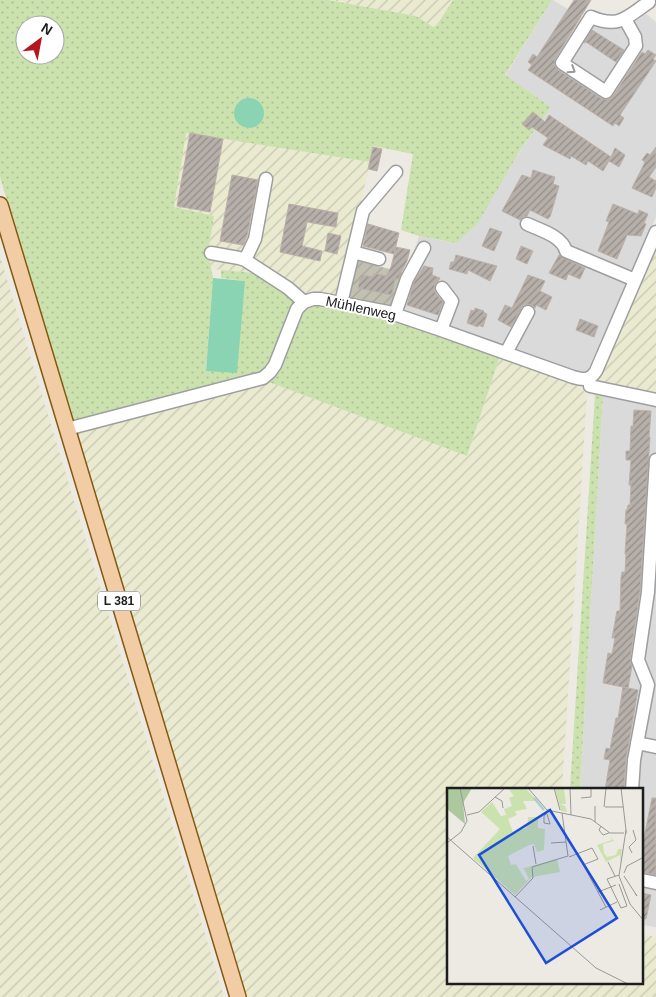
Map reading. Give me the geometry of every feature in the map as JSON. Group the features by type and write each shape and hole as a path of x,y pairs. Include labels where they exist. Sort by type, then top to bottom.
{"main road":[{"name":"L 381","path":"0,205 238,997"}],"street":[{"path":"625,19 635,37 636,46 606,92 562,63 591,17 617,22 651,4"},
{"path":"341,303 363,211 396,172"},
{"path":"245,260 255,239 266,179"},
{"path":"528,224 561,242 565,246 566,251 635,280"},
{"name":"Mühlenweg","path":"304,302 316,299 395,314 573,378 584,380 590,378 596,371 656,232"},
{"path":"395,314 407,279 424,248"},
{"path":"353,252 379,259"},
{"path":"67,429 250,382 263,378 276,365 293,316 304,302 288,288 245,260 211,253"},
{"path":"441,330 452,301 442,288"},
{"path":"506,353 528,312"},
{"path":"590,386 656,400"},
{"path":"632,788 634,760 648,685 638,660 648,592 656,460"},
{"path":"637,743 656,747"}],"shaded area":[{"path":"552,0 594,25 619,28 644,12 656,22 656,217 585,376 395,309 419,236 456,243 551,107 505,76"},
{"path":"358,261 405,273 393,307 349,298"},
{"path":"603,396 656,406 656,927 644,925 644,788 580,788"}],"green space":[{"path":"0,0 328,0 416,16 435,28 453,0 552,0 505,75 551,107 519,152 478,223 456,243 419,236 401,230 413,154 373,146 370,162 186,133 174,207 214,216 208,252 213,278 206,370 245,281 221,278 221,270 255,273 273,282 296,303 277,358 264,372 75,422 0,177"},
{"path":"328,0 453,0 435,28 416,16"},
{"path":"249,98 255,99 263,107 263,119 255,127 249,128 243,127 235,119 234,113 235,107 243,99"},
{"path":"186,132 370,162 340,297 309,292 296,303 255,273 211,269 208,252 174,207"},
{"path":"0,230 54,406 51,407 0,235"},
{"path":"656,243 656,396 598,385 600,375"},
{"path":"0,256 224,997 0,997"},
{"path":"213,278 245,281 237,373 206,371"},
{"path":"320,304 396,318 500,356 467,456 266,381 296,320 306,309"},
{"path":"500,356 578,386 587,394 562,788 447,788 447,984 644,984 644,934 656,937 656,997 247,997 76,434 266,381 467,456"},
{"path":"595,395 603,396 580,788 570,788"},
{"path":"54,415 57,415 108,588 106,588"},
{"path":"106,589 108,589 159,757 157,758"}],"building":[{"path":"574,0 591,0 555,59 554,65 558,70 602,99 608,100 613,96 642,52 645,54 648,50 656,55 653,59 656,61 620,115 624,118 619,126 615,123 613,126 528,70 532,65 528,62 533,54 537,57"},
{"path":"592,30 624,50 616,62 586,42 584,43"},
{"path":"533,112 545,122 549,115 611,157 615,148 625,155 619,167 609,161 603,171 588,161 586,165 571,156 570,159 543,145 548,138 532,127 529,130 522,124"},
{"path":"190,133 223,139 210,212 177,206"},
{"path":"373,147 382,149 377,171 368,169"},
{"path":"656,147 656,167 649,177 656,181 656,188 652,197 632,188 645,162 642,160 647,153 650,155"},
{"path":"533,170 555,177 553,184 559,186 548,219 530,210 527,216 520,220 502,211 522,175 531,178"},
{"path":"232,175 258,180 247,236 243,245 220,241"},
{"path":"289,204 338,213 336,227 307,222 302,246 322,251 320,261 280,252"},
{"path":"613,204 638,214 639,210 648,214 641,236 627,235 617,259 598,251 609,222 606,221"},
{"path":"368,224 399,233 394,254 363,246"},
{"path":"490,228 502,232 494,251 482,246"},
{"path":"328,233 341,236 337,254 325,251"},
{"path":"521,246 533,251 527,264 516,259"},
{"path":"396,247 410,250 398,279 395,278 392,295 358,288 361,275 374,277 374,273 386,276 391,267"},
{"path":"456,255 497,266 490,281 468,270 467,274 449,269"},
{"path":"559,255 585,268 580,279 568,274 566,280 549,273"},
{"path":"424,266 433,268 432,275 440,278 435,284 434,289 443,302 438,315 407,305 414,282"},
{"path":"528,275 545,281 540,291 552,297 546,310 536,305 535,308 528,304 523,305 511,327 498,320 505,305 512,308"},
{"path":"475,308 487,314 483,327 467,323 471,310 474,311"},
{"path":"580,319 598,326 594,337 576,330"},
{"path":"634,410 651,411 640,591 630,659 632,666 628,688 603,683 608,653 612,654 615,638 612,638 617,611 620,611 621,578 622,572 625,572 627,524 625,524 626,510 628,505 630,505 631,485 629,485 631,460 626,460 626,451 630,451"},
{"path":"623,687 638,690 626,759 624,788 605,788 610,760 604,759 606,748 610,749 616,718 618,718"},
{"path":"652,798 656,798 656,875 644,872 644,838"},
{"path":"644,893 651,895 646,919 644,919"}]}
